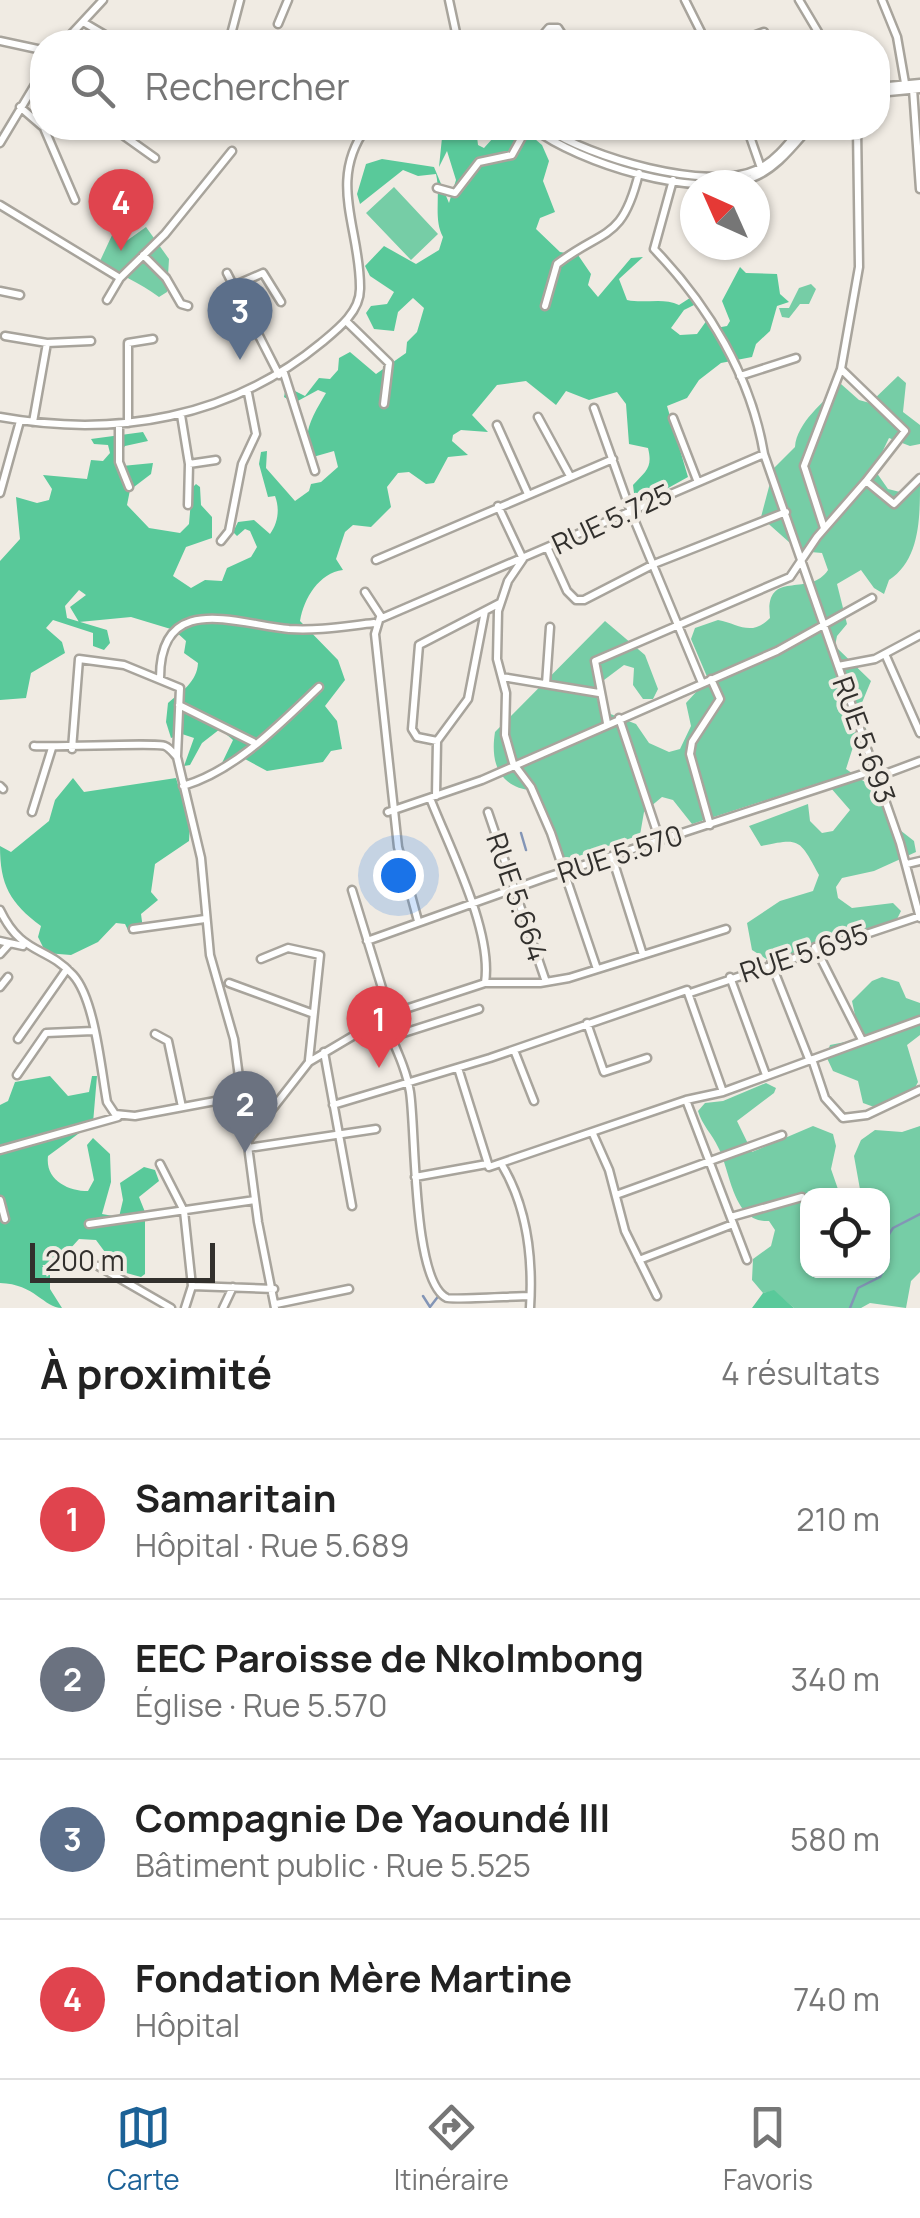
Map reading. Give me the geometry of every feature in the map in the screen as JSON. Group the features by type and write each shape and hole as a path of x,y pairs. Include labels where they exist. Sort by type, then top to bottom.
{"street":[{"path":"75,30 104,0"},
{"path":"232,30 240,0"},
{"path":"278,24 288,0"},
{"path":"448,0 455,30"},
{"path":"685,0 700,30"},
{"path":"799,0 817,30"},
{"path":"882,0 897,37 904,83"},
{"path":"83,22 96,30"},
{"path":"0,41 30,47"},
{"path":"890,87 904,83 918,87"},
{"path":"890,89 918,87"},
{"path":"918,87 920,189"},
{"path":"0,142 4,128 30,92"},
{"path":"20,107 30,116"},
{"path":"49,140 75,200"},
{"path":"130,140 156,158"},
{"path":"0,417 34,422 124,423 181,415 248,393 282,374 346,321 360,292 345,181 359,140"},
{"path":"437,188 450,195 478,162 512,155 522,140"},
{"path":"552,140 578,154 638,172 672,180 721,183 752,178 778,161 798,140"},
{"path":"570,140 597,154 648,168 724,176 761,168 790,140"},
{"path":"750,140 761,168"},
{"path":"824,529 804,466 841,369 860,267 856,140"},
{"path":"108,300 120,278 232,151"},
{"path":"545,306 557,264 597,243 630,210 638,172"},
{"path":"672,180 654,250 680,274 720,335 740,376 804,563"},
{"path":"0,204 120,278"},
{"path":"142,255 166,278 180,304 188,306"},
{"path":"227,273 282,374 316,470"},
{"path":"233,286 263,274 281,302"},
{"path":"0,291 20,294"},
{"path":"346,321 389,364 384,404"},
{"path":"5,336 47,343 92,341"},
{"path":"129,487 119,462 128,343 152,339"},
{"path":"34,422 47,343"},
{"path":"740,376 796,358"},
{"path":"608,723 595,662 790,576 905,431 841,369"},
{"path":"221,542 229,531 242,464 256,434 248,393"},
{"path":"594,408 631,512 702,683"},
{"path":"181,415 189,464 188,505"},
{"path":"538,417 570,476"},
{"path":"673,418 697,480"},
{"path":"0,493 20,421"},
{"path":"496,425 528,494"},
{"name":"RUE 5.725","path":"160,678 168,636 185,623 228,616 318,630 377,620 466,578 503,568 764,454"},
{"path":"376,560 613,459"},
{"path":"189,464 216,460"},
{"path":"866,481 894,504 920,478"},
{"path":"498,506 523,559 508,581 500,603 496,648 502,676 505,735 512,763 531,787 597,970"},
{"path":"548,549 567,591 576,600 654,564 786,512"},
{"name":"RUE 5.693","path":"804,563 907,864 920,917"},
{"path":"503,568 508,581"},
{"path":"365,592 377,620 380,713 391,811 418,921"},
{"path":"391,811 482,780 512,763 702,683 824,628 872,598"},
{"path":"438,742 417,737 412,728 418,649 500,603"},
{"path":"484,611 468,699 450,719 438,742 433,796 486,959 485,982"},
{"path":"546,684 550,627"},
{"path":"838,666 885,654 920,636"},
{"path":"885,654 920,733"},
{"path":"72,749 79,660 124,665 180,688 177,757 201,858 210,955 234,1039 275,1306 349,1289"},
{"path":"502,676 600,693"},
{"path":"710,825 690,754 692,742 720,700 711,679"},
{"path":"183,786 232,761 319,686"},
{"path":"180,705 254,742"},
{"path":"619,718 660,841"},
{"path":"34,746 72,749 155,744 177,757"},
{"path":"32,812 52,748"},
{"name":"RUE 5.570","path":"367,941 563,872 920,761"},
{"name":"RUE 5.664","path":"488,812 546,982"},
{"path":"612,857 643,955"},
{"path":"907,864 920,860"},
{"path":"352,890 391,1037 409,1084 416,1213 436,1290 452,1300 530,1296"},
{"path":"0,910 24,946"},
{"name":"RUE 5.695","path":"334,1104 409,1084 674,994 690,993 815,947 920,917"},
{"path":"133,929 205,919"},
{"path":"248,1144 309,1062 387,1017 485,982 546,982 726,930"},
{"path":"0,941 24,946 67,970 78,981 107,1102 120,1116"},
{"path":"0,954 9,944"},
{"path":"815,947 862,1040"},
{"path":"261,959 288,948 320,955 311,1013 309,1062"},
{"path":"771,963 825,1098 843,1118 866,1115 920,1090"},
{"path":"18,1039 67,970"},
{"path":"0,987 8,977"},
{"path":"730,977 766,1075"},
{"path":"230,983 311,1013"},
{"path":"690,993 723,1092"},
{"path":"391,1037 479,1009"},
{"path":"415,1178 502,1164 686,1100 723,1092 920,1020"},
{"path":"587,1024 604,1072 647,1058"},
{"path":"17,1075 46,1033 93,1032"},
{"path":"155,1034 168,1041 182,1107"},
{"path":"514,1050 534,1100"},
{"path":"324,1052 352,1206"},
{"path":"458,1068 487,1164"},
{"path":"0,1150 120,1116 242,1096"},
{"path":"686,1100 747,1260"},
{"path":"248,1144 376,1128"},
{"path":"593,1134 625,1231 657,1296"},
{"path":"616,1195 782,1135"},
{"path":"160,1164 184,1210 192,1286 185,1308"},
{"path":"502,1164 521,1208 532,1268 530,1308"},
{"path":"638,1260 732,1220 800,1197"},
{"path":"0,1200 5,1219"},
{"path":"89,1224 256,1200"},
{"path":"98,1266 167,1306"},
{"path":"192,1286 274,1289"},
{"path":"223,1308 233,1286"}],"green space":[{"path":"442,140 477,140 484,148 491,140 536,140 549,161 543,181 555,212 540,218 536,229 560,252 578,255 591,274 588,285 598,297 631,258 643,257 619,279 627,300 679,305 693,296 694,305 684,310 671,328 680,335 697,334 707,320 716,328 727,326 730,321 722,301 740,267 746,273 777,274 780,294 789,302 777,306 770,331 756,344 752,357 721,363 699,380 687,398 667,406 688,477 652,497 634,493 633,485 650,460 648,448 629,444 626,404 617,392 589,400 566,391 556,405 526,381 497,385 472,415 488,432 461,430 453,435 452,441 468,455 448,457 434,483 426,484 409,472 398,473 387,487 391,507 371,527 353,525 345,532 336,559 343,570 320,581 302,612 300,621 338,660 345,680 325,706 337,721 342,749 331,751 323,762 267,771 245,759 222,763 233,740 220,729 202,743 190,765 184,766 194,738 182,734 171,738 166,722 168,703 188,686 198,663 184,653 186,641 174,630 131,617 80,622 107,630 110,643 104,650 93,646 93,633 53,620 46,628 62,642 65,653 31,673 26,698 0,700 0,561 20,539 16,497 37,503 49,500 52,489 43,475 87,479 91,460 103,461 110,453 108,445 94,444 91,439 143,432 148,441 125,446 117,458 122,466 153,463 151,474 130,490 127,505 149,528 180,533 189,524 192,488 196,484 200,487 201,505 212,517 212,538 186,547 173,576 191,588 205,580 222,581 227,568 251,557 257,547 250,531 245,529 237,536 233,532 238,522 254,520 270,534 277,516 275,496 268,497 259,464 261,452 267,451 266,468 295,501 309,491 311,484 321,482 338,467 334,451 313,457 307,441 310,425 326,393 318,390 294,403 284,397 285,392 291,389 305,396 319,378 330,379 338,370 339,358 350,352 376,374 406,353 407,342 417,332 424,308 413,298 398,312 394,331 374,329 366,313 371,306 387,304 394,292 370,276 365,266 384,246 416,264 439,250 443,237 438,223 436,174 418,176 403,170 360,204 357,194 366,164 382,159 434,167 449,203 456,180 447,151 439,167","holes":["79,590 86,595 70,607 79,622 67,618 65,606"]},
{"path":"394,187 438,234 411,260 366,213"},
{"path":"146,227 169,259 167,292 159,297 100,261 113,233 125,242"},
{"path":"811,284 816,289 809,304 800,304 789,318 782,317 779,308 789,308 799,288"},
{"path":"898,376 906,383 903,412 920,425 920,444 910,446 889,438 874,469 888,489 904,493 920,482 916,537 907,561 889,580 884,594 874,588 861,570 837,584 847,624 837,636 835,646 871,681 861,705 868,738 853,747 846,769 888,798 893,807 891,823 914,841 916,852 874,871 842,878 836,887 838,898 852,908 893,903 901,911 896,921 838,943 802,946 787,958 771,962 752,950 747,923 780,901 813,891 819,875 802,847 791,842 761,846 749,826 808,804 810,821 822,833 833,831 850,810 830,787 819,783 692,824 673,800 662,797 644,812 640,835 564,861 536,794 513,785 501,775 494,754 495,732 605,621 645,655 658,689 653,699 643,699 633,685 634,668 624,665 600,683 597,700 608,713 636,724 649,743 669,752 680,749 691,726 686,703 708,679 691,639 695,628 718,620 745,628 757,627 770,618 774,593 810,583 828,570 822,553 799,551 761,517 774,468 795,447 806,421 841,384 859,400 870,403"},
{"path":"73,778 84,792 176,778 190,824 189,841 155,864 151,892 158,900 141,914 143,929 130,934 125,924 116,923 98,942 71,955 46,953 38,937 41,926 9,892 2,872 0,846 11,852 49,821 55,800"},
{"path":"882,977 899,982 906,998 920,1003 920,1035 907,1045 918,1082 910,1097 885,1111 863,1103 858,1081 833,1071 826,1056 830,1045 860,1039 852,1001 872,981"},
{"path":"50,1076 68,1096 89,1092 92,1076 97,1076 93,1123 48,1156 54,1178 73,1189 88,1191 94,1180 87,1145 93,1138 110,1154 111,1182 102,1214 119,1217 123,1200 120,1183 144,1167 155,1170 159,1181 139,1197 145,1212 145,1274 141,1277 119,1271 96,1240 79,1239 50,1271 50,1289 62,1308 22,1287 0,1283 0,1105 8,1101 15,1082"},
{"path":"766,1083 776,1088 737,1121 752,1152 813,1126 833,1134 836,1146 831,1169 838,1188 800,1188 800,1278 890,1278 890,1188 860,1188 854,1156 861,1140 875,1130 902,1132 920,1126 920,1272 911,1281 906,1308 870,1303 861,1308 794,1308 774,1291 763,1293 752,1280 753,1259 771,1246 775,1230 769,1221 747,1214 740,1205 718,1147 698,1111 705,1103 723,1101"},
{"path":"774,1290 794,1308 752,1308 763,1293"}],"waterway":[{"path":"521,833 526,850"},
{"path":"890,1233 920,1214"},
{"path":"850,1308 858,1288 878,1278"},
{"path":"423,1296 430,1307 440,1294"}],"place":[{"name":"Fondation Mère Martine","path":"121,251"},
{"name":"Compagnie De Yaoundé lll","path":"240,360"},
{"name":"Samaritain","path":"379,1068"},
{"name":"EEC Paroisse de Nkolmbong","path":"245,1153"}]}
